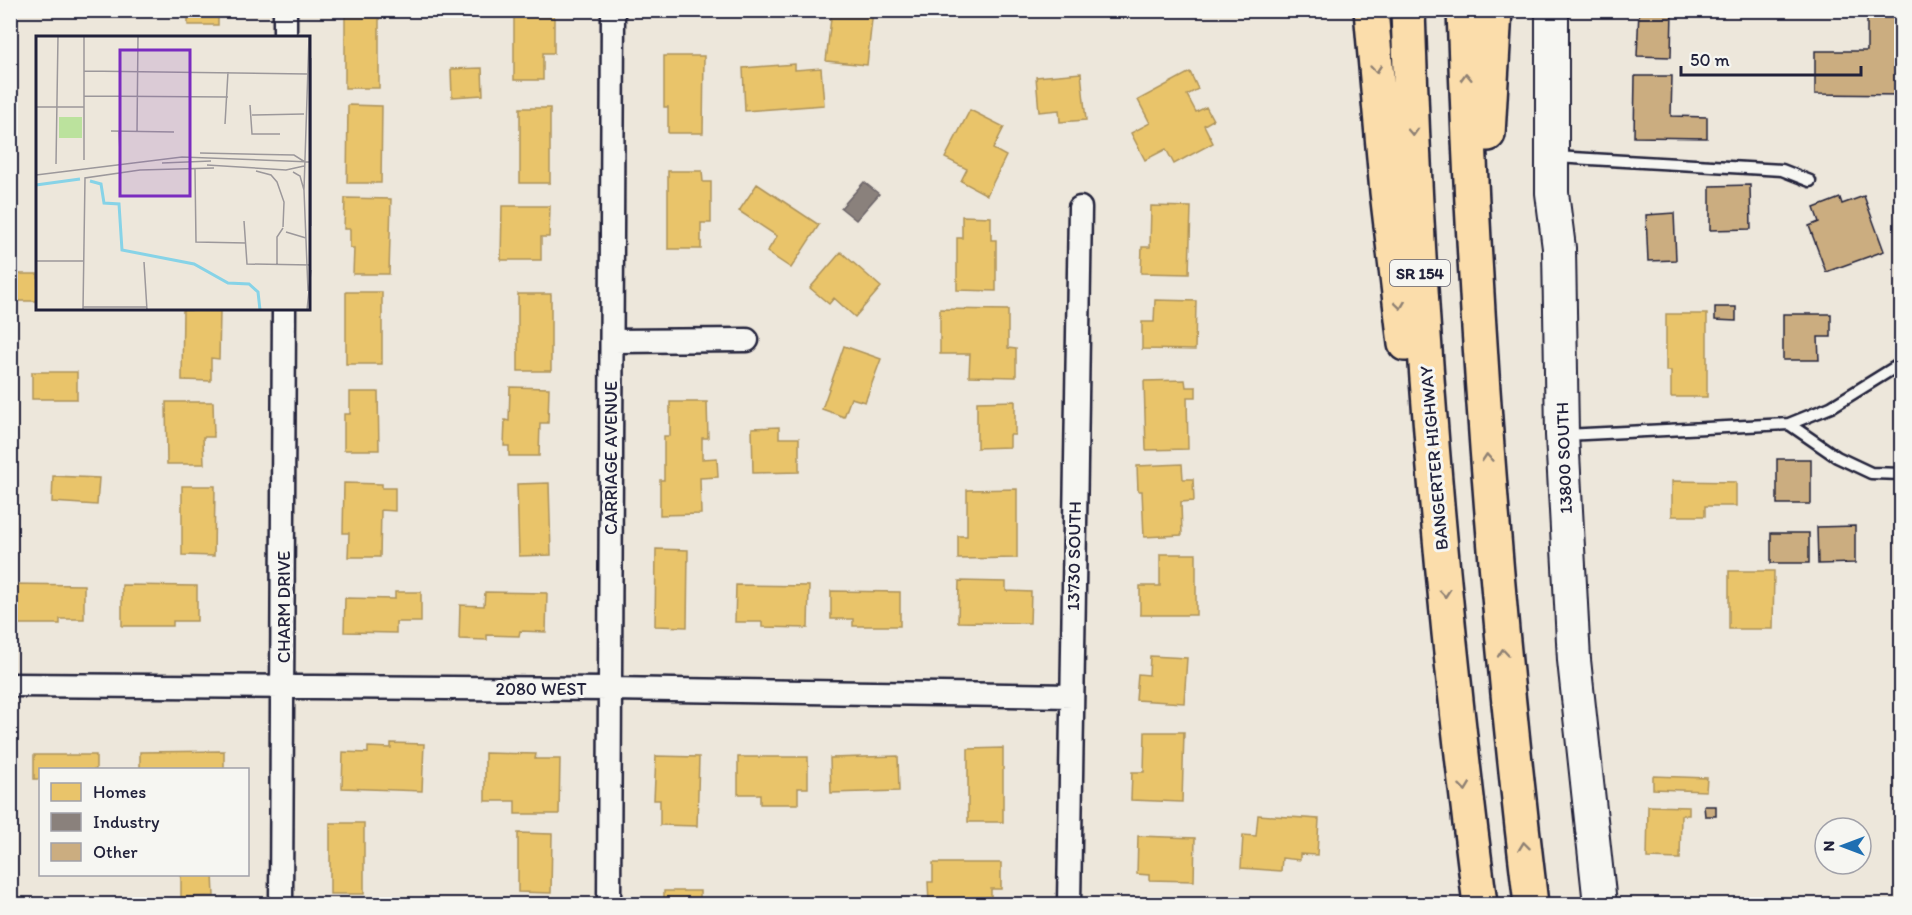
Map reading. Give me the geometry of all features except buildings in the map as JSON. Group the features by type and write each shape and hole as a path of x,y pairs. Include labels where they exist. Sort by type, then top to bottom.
{"highway":[{"path":"1371,10 1396,278 1422,450 1439,534"},
{"name":"BANGERTER HIGHWAY","path":"1408,10 1418,230 1439,534 1455,697 1480,904"},
{"name":"SR 154","path":"1464,10 1483,408 1513,760 1531,904"},
{"path":"1483,408 1486,180 1495,10"}],"street":[{"path":"285,10 285,36"},
{"name":"CARRIAGE AVENUE","path":"609,904 613,10"},
{"name":"13800 SOUTH","path":"1552,10 1552,194 1559,248 1562,435 1574,660 1600,904"},
{"name":"13730 SOUTH","path":"1069,904 1080,207"},
{"name":"CHARM DRIVE","path":"282,904 284,310"},
{"path":"612,341 747,340"},
{"name":"2080 WEST","path":"10,685 609,689 1072,696"}],"lane":[{"path":"1552,156 1782,170 1810,181"},
{"path":"1562,435 1789,424 1831,407 1902,363"},
{"path":"1789,424 1837,457 1871,473 1902,474"}]}
